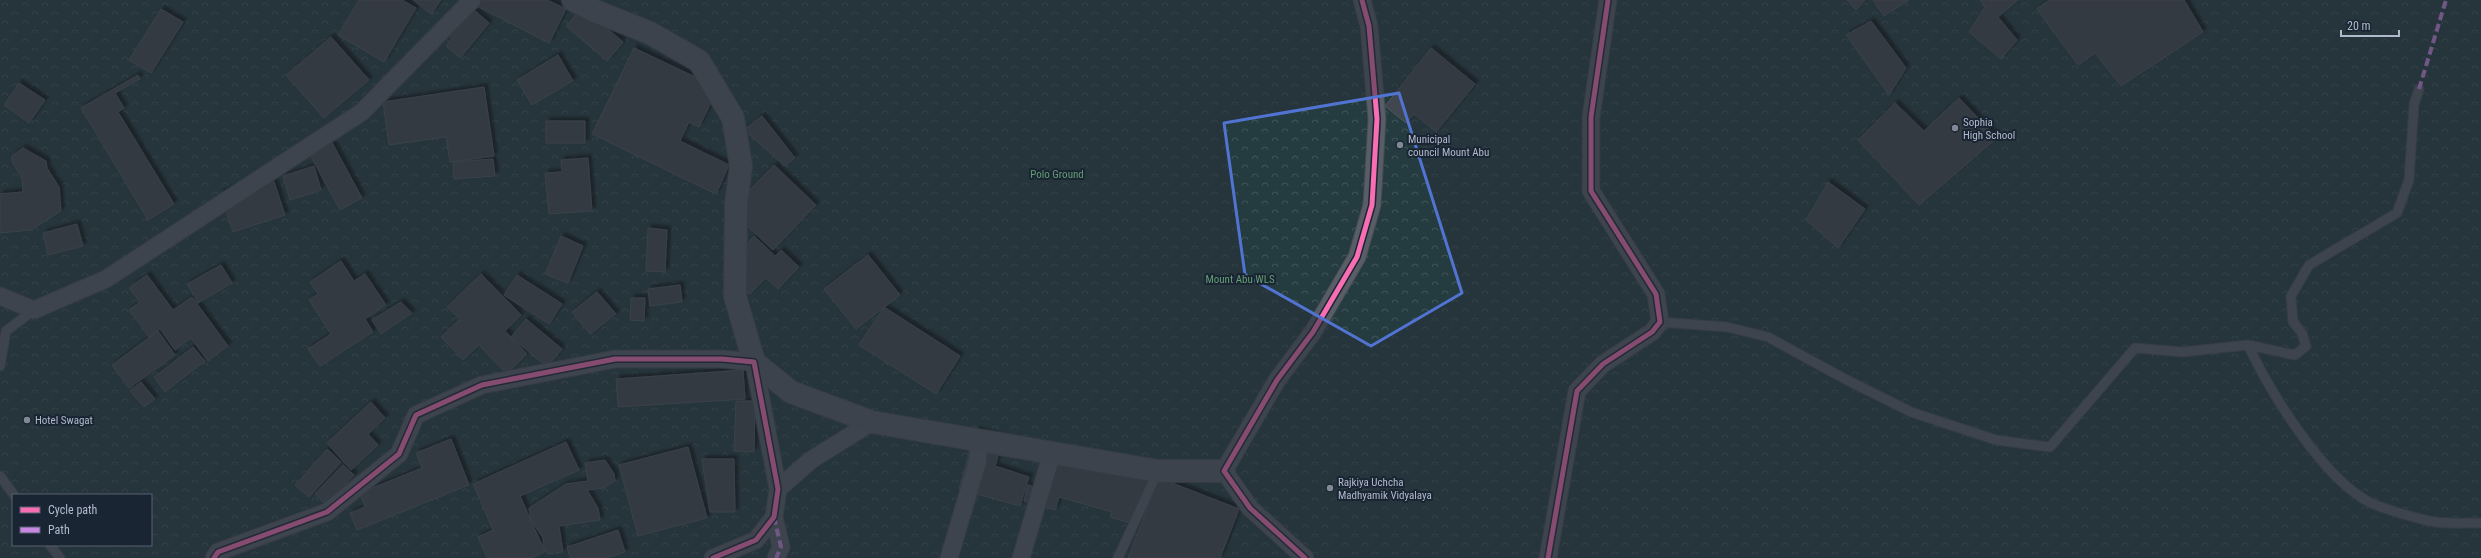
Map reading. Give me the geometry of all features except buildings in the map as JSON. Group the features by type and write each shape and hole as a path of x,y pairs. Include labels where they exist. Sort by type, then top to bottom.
{"main road":[{"path":"573,0 595,11 650,33 699,61 733,118 741,166 736,204 735,296 754,362 791,392 872,422 1158,471 1224,471"}],"street":[{"path":"0,296 34,310 106,279 362,112 472,0"},
{"path":"1548,558 1577,391 1603,364 1652,332 1660,322 1656,294 1591,191 1591,117 1608,0"},
{"path":"1305,558 1250,508 1224,471 1277,380 1313,332 1357,257 1372,205 1377,119 1369,26 1365,1"},
{"path":"214,558 218,552 327,512 399,454 416,416 482,385 615,359 722,359 754,362 778,489 774,517 781,547 776,558"},
{"path":"778,489 811,460 872,422"},
{"path":"949,558 978,460 978,439"},
{"path":"1021,558 1052,453"},
{"path":"713,558 756,540 774,517"}],"lane":[{"path":"1660,322 1727,327 1768,337 1845,379 1912,412 1996,440 2050,447 2135,348 2182,352 2248,345 2295,355 2306,346 2302,333 2293,322 2291,296 2309,265 2397,214 2410,180 2414,104 2419,89"},
{"path":"0,366 6,331 34,310"},
{"path":"2248,345 2260,371 2283,409 2334,475 2371,503 2435,522 2481,523"},
{"path":"1118,558 1158,471"},
{"path":"0,476 13,494"},
{"path":"51,546 60,558"}],"highlighted area":[{"path":"1399,93 1462,293 1371,346 1245,275 1224,123"}],"green space":[{"name":"Mount Abu WLS","path":"0,0 2481,0 2481,558 0,558"}],"marked path":[{"path":"2419,89 2446,0"},
{"path":"774,517 781,547 776,558"}],"cycle path":[{"path":"1305,558 1250,508 1224,471 1277,380 1313,332 1357,257 1372,205 1377,119 1369,26 1362,0"},
{"path":"1548,558 1577,391 1603,364 1652,332 1660,322 1656,294 1591,191 1591,117 1608,0"},
{"path":"214,558 218,552 327,512 399,454 416,415 482,385 615,359 722,359 754,362 778,489 774,517 756,540 713,558"}],"place":[{"name":"Sophia High School","path":"1955,128"},
{"name":"Municipal council Mount Abu","path":"1400,145"},
{"name":"Hotel Swagat","path":"27,420"},
{"name":"Rajkiya Uchcha Madhyamik Vidyalaya","path":"1330,488"}],"park label":[{"name":"Polo Ground","path":"1057,174"}]}
